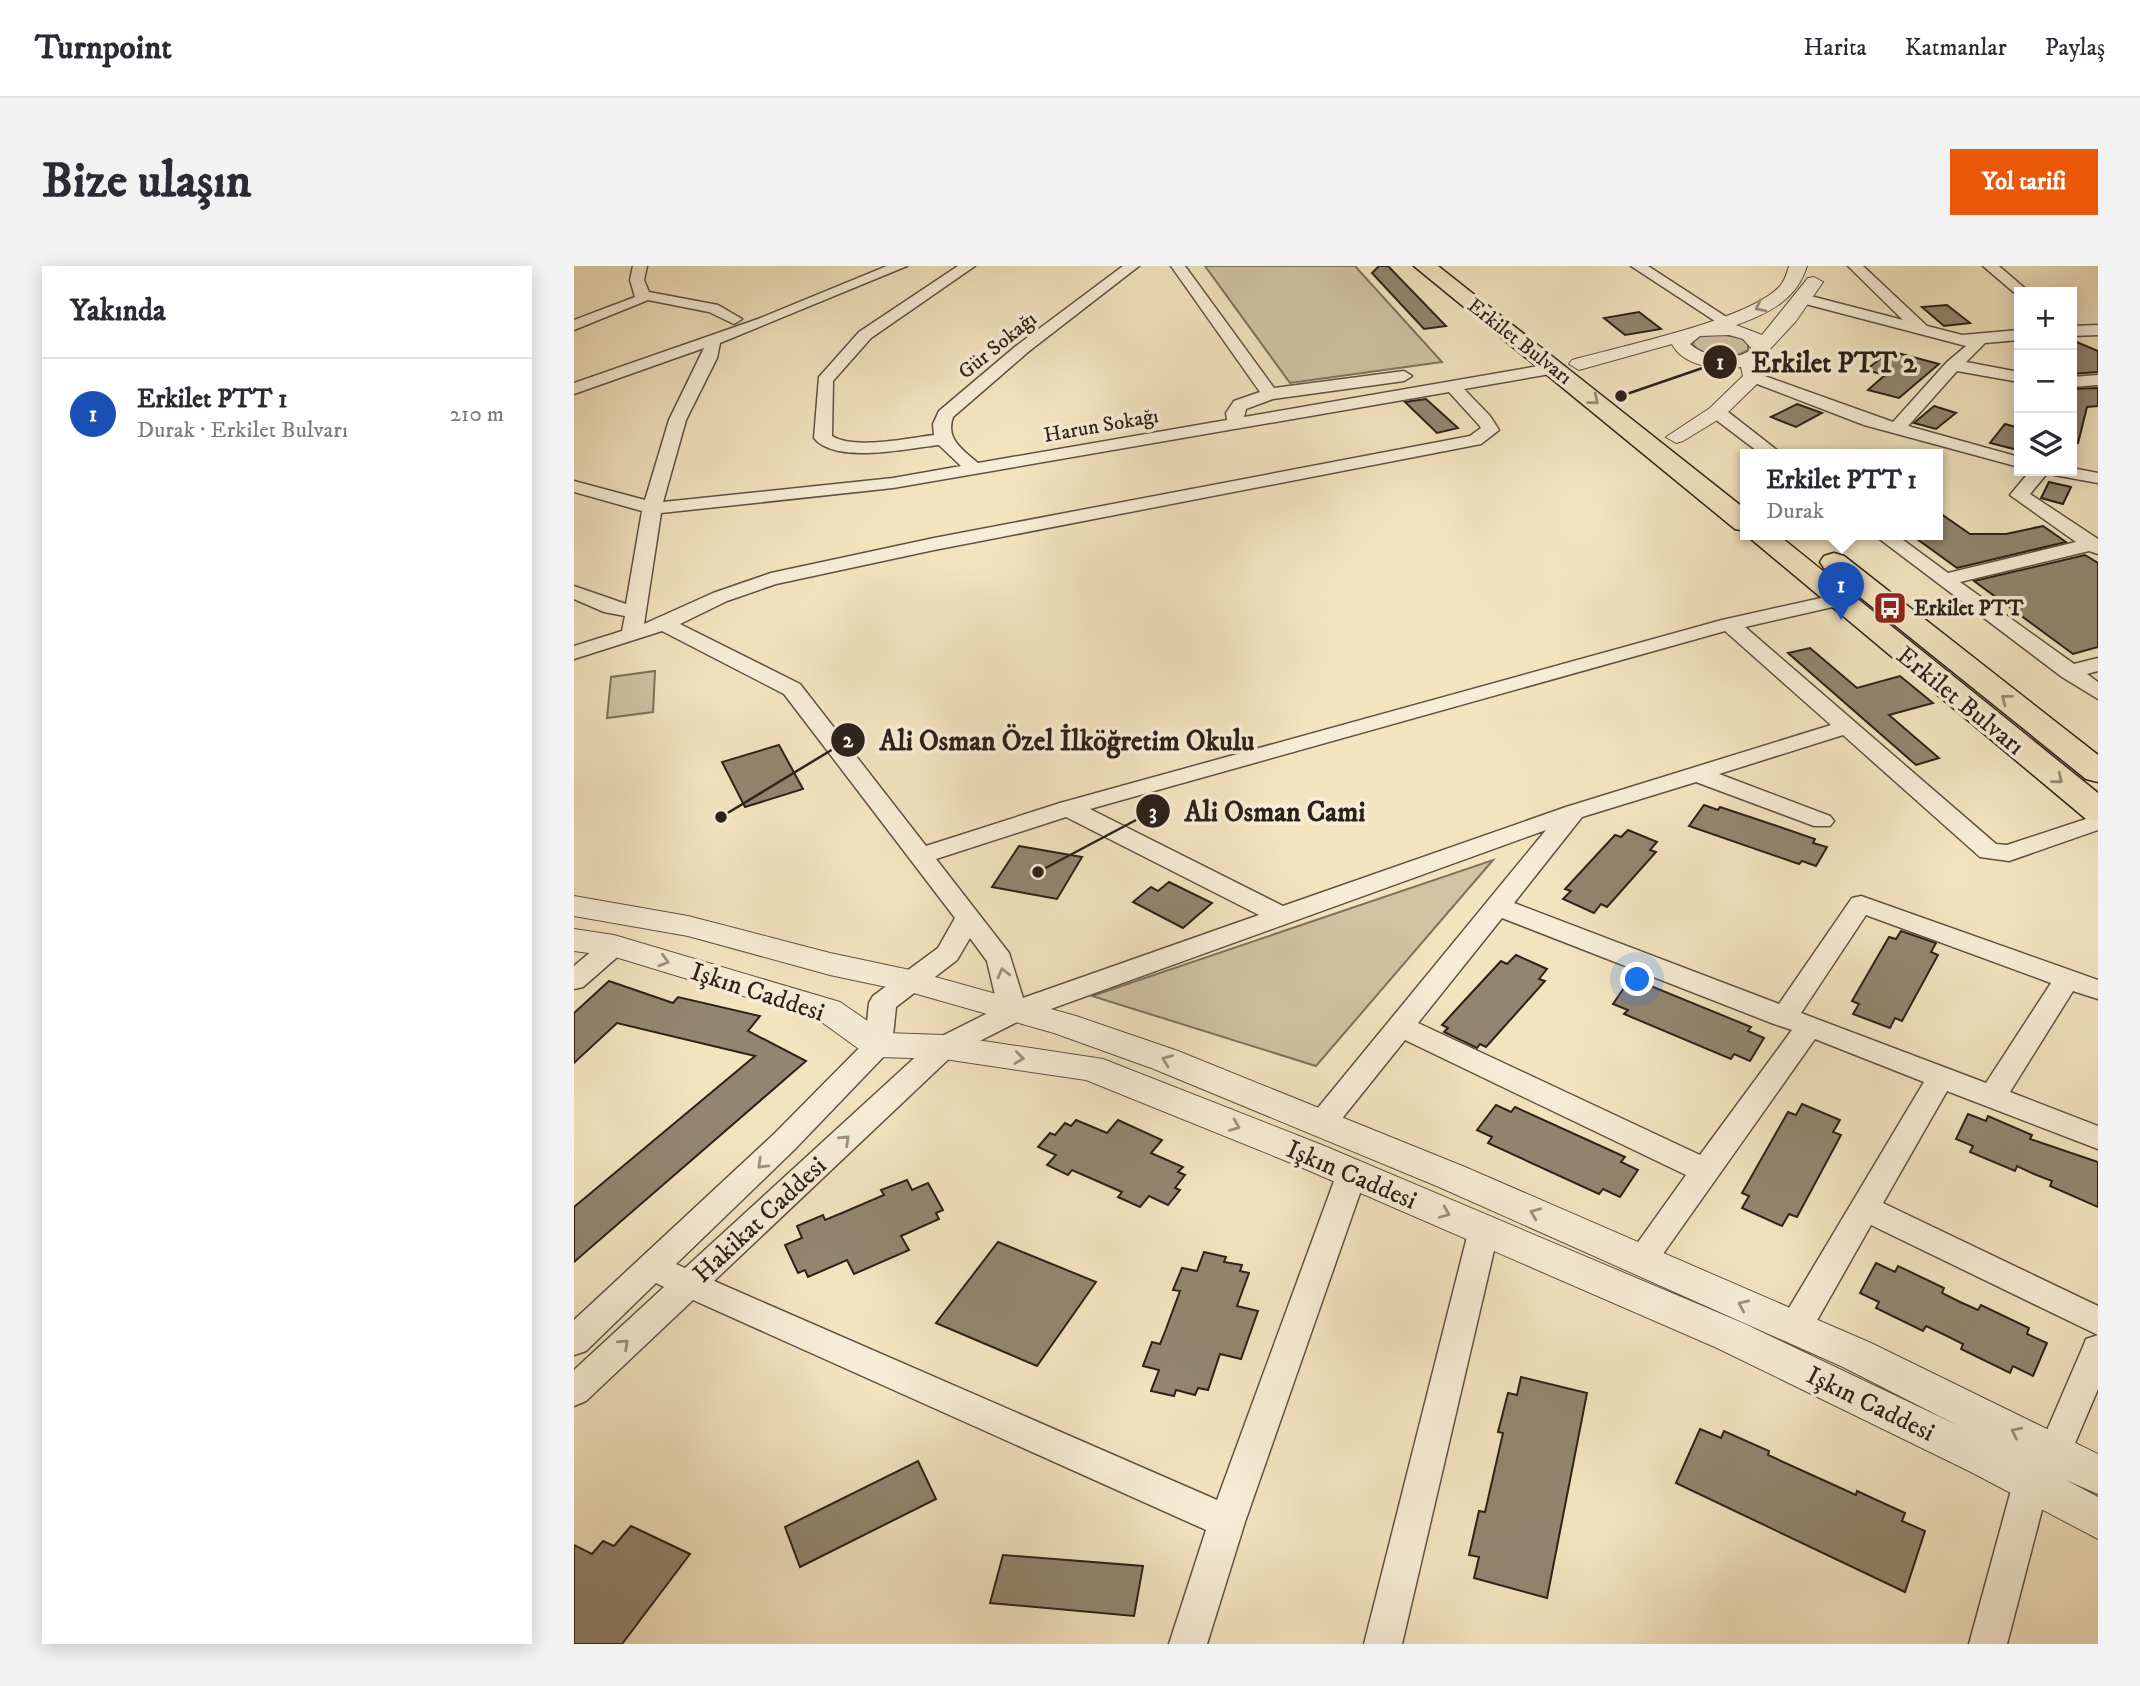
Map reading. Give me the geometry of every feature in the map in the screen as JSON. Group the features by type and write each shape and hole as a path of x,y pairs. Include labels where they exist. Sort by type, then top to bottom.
{"main road":[{"name":"Erkilet Bulvarı","path":"1425,266 1686,445"},
{"name":"Erkilet Bulvarı","path":"1451,266 1568,366 1647,444 1740,519"},
{"path":"1647,444 1686,445"},
{"name":"Erkilet Bulvarı","path":"1766,540 2098,811"},
{"name":"Erkilet Bulvarı","path":"1806,540 2098,772"}],"street":[{"path":"640,266 637,280 643,295"},
{"path":"574,389 763,321 900,266"},
{"path":"968,266 865,335 825,380 823,438 831,445 857,447 943,439 976,470"},
{"name":"Gür Sokağı","path":"943,439 941,426 945,415 1022,349 1132,266"},
{"path":"1178,266 1270,394"},
{"path":"1638,266 1726,322"},
{"path":"1568,366 1726,322 1786,292 1796,279 1798,266"},
{"path":"1686,445 1717,412 1803,299 1816,278 1818,266"},
{"path":"1855,266 1923,330"},
{"path":"1990,266 2016,287"},
{"path":"643,295 713,308 734,319"},
{"path":"574,325 633,305 643,295"},
{"path":"1803,299 1978,344 1953,366 1896,429"},
{"path":"2077,331 2098,330"},
{"path":"1755,361 1756,339 1741,332 1696,331 1681,339 1681,345 1693,356 1724,362 1755,361 1896,429 2014,461"},
{"path":"1960,340 2014,335"},
{"path":"632,636 652,508 665,457 681,412 713,346 711,339"},
{"path":"1237,424 1234,413 1240,405 1270,394 1484,366 1527,373"},
{"name":"Harun Sokağı","path":"652,508 711,505 976,470 1452,384 1568,366"},
{"path":"1953,366 2014,376"},
{"path":"2077,382 2098,380"},
{"path":"574,653 664,624 720,597 771,579 934,544 1145,506 1485,436 1490,430 1488,423 1467,404 1452,384"},
{"path":"1717,412 1766,449"},
{"path":"2077,474 2098,478"},
{"path":"2035,476 2018,495 2051,517 2096,539"},
{"path":"574,486 652,508"},
{"path":"1944,580 2096,539"},
{"path":"1890,540 2098,692"},
{"path":"574,592 611,608 636,611"},
{"path":"921,856 1068,808 1729,624 1839,600"},
{"path":"664,624 792,689 999,959 1013,1012"},
{"path":"1729,624 1989,851 2009,853 2098,822"},
{"path":"2070,672 2098,664"},
{"path":"944,1047 1013,1012 1279,915 1574,812 1846,727"},
{"path":"1694,773 1822,821"},
{"path":"1068,808 1279,915"},
{"path":"1322,1124 1574,812"},
{"path":"1642,1259 1706,1171 1796,1022 1861,904 2098,990"},
{"name":"Işkın Caddesi","path":"574,906 688,926 830,964 910,981 1013,1012 1064,1024 1155,1056 1642,1259 2055,1451 2098,1475"},
{"path":"1497,906 2098,1138"},
{"path":"878,1045 883,1003 948,954 968,918"},
{"name":"Işkın Caddesi","path":"574,940 614,946 828,1010 878,1045 944,1047 1091,1068 1352,1173 1731,1336 2031,1483 2098,1519"},
{"path":"574,981 614,946"},
{"path":"1992,1097 2067,979"},
{"path":"1400,1027 1706,1171"},
{"name":"Hakikat Caddesi","path":"574,1341 784,1142 878,1045"},
{"name":"Hakikat Caddesi","path":"574,1391 944,1047"},
{"path":"1795,1328 1941,1077"},
{"path":"1188,1644 1227,1522 1352,1173"},
{"path":"1865,1208 2098,1321"},
{"path":"1383,1644 1484,1229"},
{"path":"653,1268 1227,1522"},
{"path":"2055,1451 2098,1349"},
{"path":"1988,1644 2031,1483"}],"shaded area":[{"path":"1205,266 1355,266 1442,362 1290,383"},
{"path":"1721,334 1741,338 1748,344 1748,350 1727,357 1705,353 1693,345 1701,336"},
{"path":"655,671 653,712 607,718 611,677"},
{"path":"1493,860 1316,1066 1092,996"}],"building":[{"path":"1379,266 1388,266 1446,326 1424,329 1372,273"},
{"path":"1947,305 1970,323 1944,326 1922,307"},
{"path":"1639,312 1661,329 1625,335 1604,318"},
{"path":"2077,342 2098,351 2098,372 2077,374"},
{"path":"1890,351 1939,364 1899,398 1868,390 1885,375 1866,370"},
{"path":"2098,388 2098,406 2087,407 2078,443 2077,443 2077,389"},
{"path":"1426,399 1458,428 1437,433 1405,402"},
{"path":"1797,404 1822,413 1796,427 1771,417"},
{"path":"1934,406 1956,413 1936,429 1914,423"},
{"path":"2005,424 2014,427 2014,449 1990,443"},
{"path":"2049,482 2071,487 2063,504 2041,498"},
{"path":"1943,515 1970,534 2006,534 2043,526 2066,542 1957,568 1918,540 1943,540"},
{"path":"2085,555 2098,563 2098,647 2073,654 1974,581"},
{"path":"1810,648 1857,688 1900,676 1933,703 1889,715 1939,758 1916,765 1788,653"},
{"path":"779,745 803,789 745,807 722,762"},
{"path":"1704,805 1718,810 1720,807 1777,826 1815,839 1813,843 1827,847 1816,866 1802,861 1799,864 1689,826"},
{"path":"1628,830 1657,842 1650,850 1656,852 1607,907 1601,904 1594,913 1563,899 1571,891 1565,889 1615,835 1621,837"},
{"path":"1019,846 1082,857 1057,899 992,887"},
{"path":"1169,882 1212,903 1183,928 1133,902 1151,887 1158,891"},
{"path":"1901,931 1936,943 1931,952 1938,955 1902,1021 1895,1018 1890,1028 1853,1014 1859,1004 1852,1001 1889,937 1896,939"},
{"path":"1516,955 1547,969 1539,979 1545,981 1486,1047 1480,1044 1477,1048 1444,1032 1448,1028 1442,1025 1501,961 1507,964"},
{"path":"609,981 673,1003 678,997 760,1016 748,1031 806,1061 574,1262 574,1207 755,1056 617,1023 574,1063 574,1013"},
{"path":"1628,982 1644,988 1646,984 1751,1027 1748,1031 1764,1038 1750,1061 1734,1054 1731,1059 1624,1014 1628,1010 1613,1004"},
{"path":"1802,1104 1840,1120 1833,1132 1841,1135 1797,1217 1789,1214 1782,1226 1742,1208 1749,1196 1742,1193 1788,1112 1796,1115"},
{"path":"1496,1105 1511,1112 1515,1107 1625,1157 1621,1162 1638,1170 1620,1197 1603,1189 1599,1194 1488,1143 1492,1137 1477,1130"},
{"path":"1968,1114 1986,1121 1988,1116 2032,1135 2030,1139 2098,1162 2098,1207 2050,1186 2052,1181 2017,1166 2015,1171 1970,1152 1973,1146 1956,1139"},
{"path":"1076,1120 1107,1133 1118,1120 1162,1140 1151,1153 1183,1167 1178,1172 1185,1175 1175,1188 1180,1190 1168,1205 1149,1196 1140,1207 1118,1197 1122,1192 1072,1170 1068,1175 1047,1165 1056,1155 1038,1147 1050,1133 1055,1135 1065,1123 1071,1126"},
{"path":"907,1180 912,1190 928,1183 943,1210 936,1213 939,1219 901,1236 909,1250 854,1274 847,1260 808,1277 805,1270 798,1273 785,1245 802,1238 797,1226 823,1215 825,1220 842,1213 884,1195 881,1190"},
{"path":"998,1242 1096,1282 1037,1366 936,1323"},
{"path":"1204,1252 1226,1257 1224,1262 1242,1265 1240,1271 1249,1273 1237,1306 1258,1311 1241,1359 1220,1354 1208,1390 1198,1388 1195,1395 1176,1390 1174,1396 1151,1391 1159,1370 1143,1366 1152,1342 1160,1344 1180,1291 1173,1290 1182,1268 1197,1271"},
{"path":"1876,1263 1895,1272 1898,1266 1944,1288 1942,1293 1960,1302 1978,1310 1981,1305 2029,1328 2027,1334 2047,1343 2033,1376 2013,1366 2010,1373 1961,1349 1963,1344 1945,1335 1926,1326 1923,1331 1876,1308 1879,1302 1860,1293"},
{"path":"1521,1377 1587,1393 1547,1598 1474,1578 1479,1557 1469,1555 1479,1511 1485,1512 1503,1433 1498,1432 1508,1393 1517,1395"},
{"path":"1700,1429 1721,1438 1724,1431 1769,1451 1768,1455 1856,1495 1857,1491 1905,1513 1902,1521 1925,1531 1905,1592 1676,1483"},
{"path":"918,1461 936,1499 800,1567 785,1527"},
{"path":"631,1526 690,1554 622,1644 574,1644 574,1545 592,1554 603,1541 614,1546"},
{"path":"1003,1555 1143,1566 1134,1616 990,1603"}],"place":[{"name":"Erkilet PTT 2","path":"1621,396"},
{"name":"Erkilet PTT","path":"1890,608"},
{"name":"Erkilet PTT 1","path":"1841,620"},
{"name":"Ali Osman Özel İlköğretim Okulu","path":"721,817"},
{"name":"Ali Osman Cami","path":"1038,872"}]}
